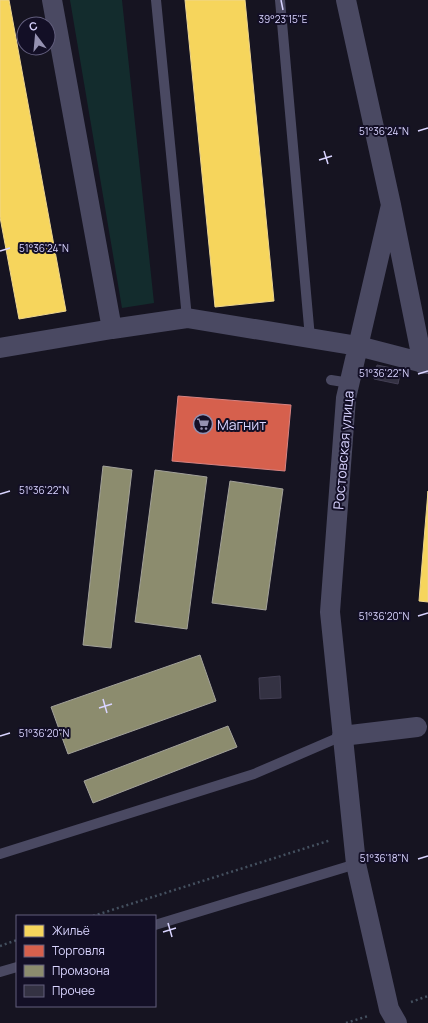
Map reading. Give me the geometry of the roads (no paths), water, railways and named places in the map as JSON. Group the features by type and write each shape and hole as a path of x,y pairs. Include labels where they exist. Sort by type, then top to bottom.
{"street":[{"path":"52,0 112,329"},
{"name":"Ростовская улица","path":"346,0 391,205 358,346 341,381 346,398 330,612 356,864 390,1008 397,1023"},
{"path":"0,348 187,318 358,346 426,364 391,205"},
{"path":"342,736 423,724"}],"lane":[{"path":"156,0 187,318"},
{"path":"280,0 310,338"},
{"path":"0,854 254,774 342,736"},
{"path":"156,925 356,864"},
{"path":"0,972 16,967"}],"place":[{"name":"Магнит","path":"203,424"}]}
